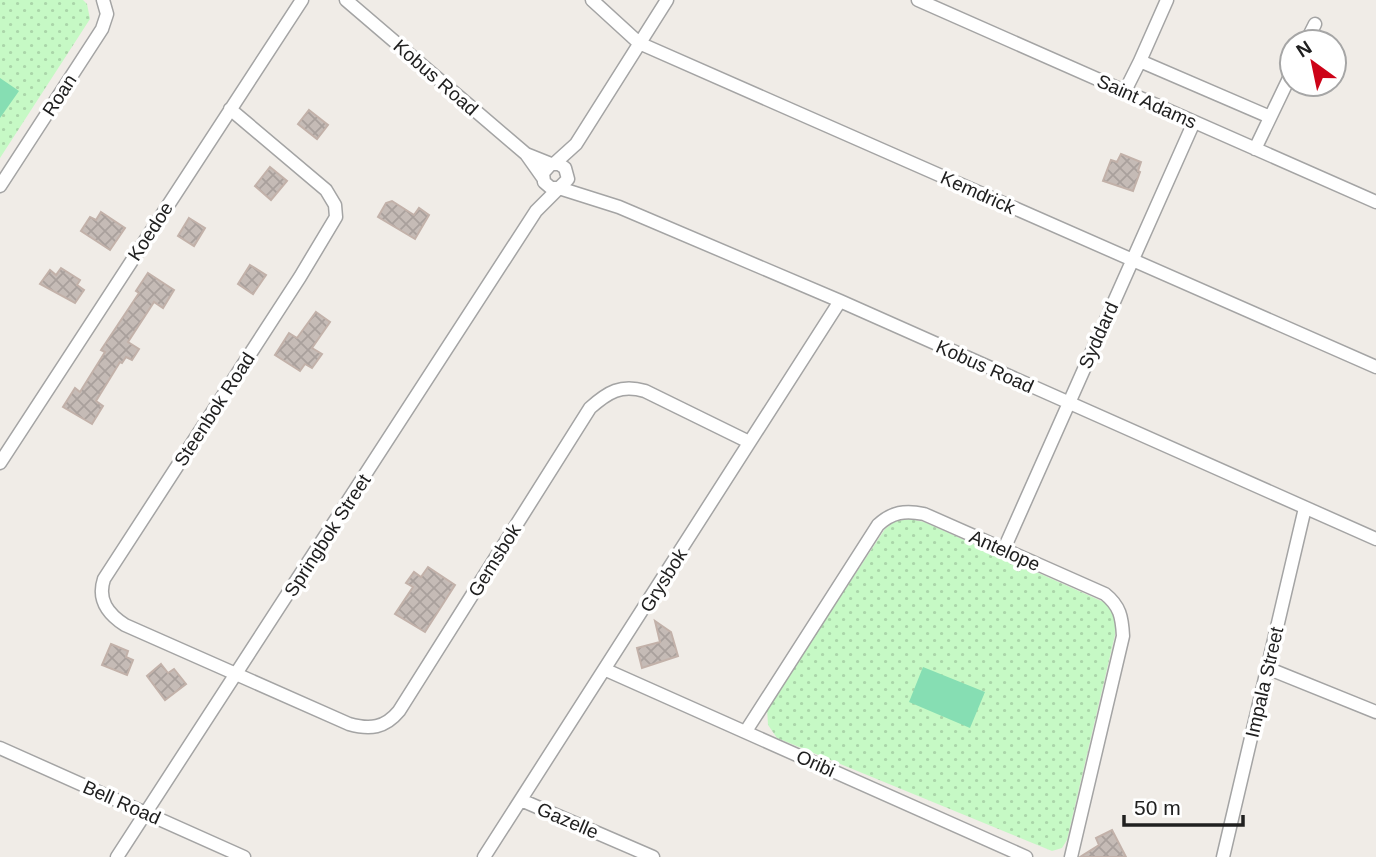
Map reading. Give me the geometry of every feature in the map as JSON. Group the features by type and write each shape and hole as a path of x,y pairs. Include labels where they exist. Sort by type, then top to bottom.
{"street":[{"name":"Roan","path":"0,186 102,29 107,14 103,0"},
{"name":"Koedoe","path":"0,463 302,0"},
{"name":"Kobus Road","path":"346,0 526,154"},
{"name":"Kemdrick","path":"592,0 639,43 1376,367"},
{"path":"536,211 566,183 576,144 667,0"},
{"name":"Saint Adams","path":"918,0 1376,202"},
{"path":"1125,91 1167,0"},
{"path":"1313,28 1315,24"},
{"path":"1140,61 1270,117"},
{"path":"1255,149 1279,98"},
{"name":"Steenbok Road","path":"230,109 326,190 335,205 336,217 300,277 114,562 101,589 108,610 125,625 238,673"},
{"name":"Syddard","path":"1004,549 1194,122"},
{"path":"536,211 545,169 576,144"},
{"path":"526,154 562,165 591,197"},
{"path":"526,154 551,188 591,197"},
{"name":"Kobus Road","path":"591,197 840,301 1376,539"},
{"name":"Springbok Street","path":"117,857 536,211"},
{"name":"Grysbok","path":"484,857 840,301"},
{"name":"Gemsbok","path":"238,673 349,724 371,728 385,724 399,711 590,408 603,396 622,388 645,391 749,442"},
{"name":"Impala Street","path":"1223,857 1304,508"},
{"name":"Antelope","path":"746,731 884,519 906,511 924,514 1105,594 1118,606 1123,636 1071,857"},
{"path":"1267,668 1376,712"},
{"name":"Oribi","path":"606,670 1026,857"},
{"name":"Bell Road","path":"0,748 244,857"},
{"name":"Gazelle","path":"521,800 653,857"}],"green space":[{"path":"0,0 83,0 87,4 90,19 0,158"},
{"path":"0,78 19,91 0,118"},
{"path":"910,519 924,522 1108,604 1112,611 1116,623 1115,635 1067,840 1062,848 1052,851 777,738 768,725 767,708 885,529 895,521"},
{"path":"923,667 985,692 970,728 909,702"}],"building":[{"path":"309,110 328,125 317,139 298,124"},
{"path":"1121,154 1141,162 1133,191 1103,181 1111,160 1117,162"},
{"path":"270,167 287,181 271,200 255,186"},
{"path":"392,201 414,215 419,208 429,215 415,239 378,217 386,203"},
{"path":"101,212 125,228 110,250 81,231 90,217 96,220"},
{"path":"189,218 205,228 194,246 178,236"},
{"path":"250,265 266,275 253,294 238,284"},
{"path":"61,268 80,280 77,285 84,290 75,303 40,284 50,270 56,275"},
{"path":"148,273 174,290 163,308 154,302 128,342 139,349 132,360 126,357 120,362 96,401 103,406 92,424 63,407 75,388 80,392 105,352 101,350 139,293 136,291"},
{"path":"316,312 330,322 312,348 322,354 312,368 305,364 300,371 275,355 289,333 297,338"},
{"path":"428,567 455,585 425,632 395,614 413,587 406,583 414,572 421,577"},
{"path":"655,621 671,632 678,656 642,668 637,648 660,642"},
{"path":"111,644 128,651 126,657 133,660 127,675 102,665"},
{"path":"161,664 168,673 174,669 186,684 165,700 147,676"},
{"path":"1112,830 1126,857 1080,857 1099,845 1096,838"}]}
